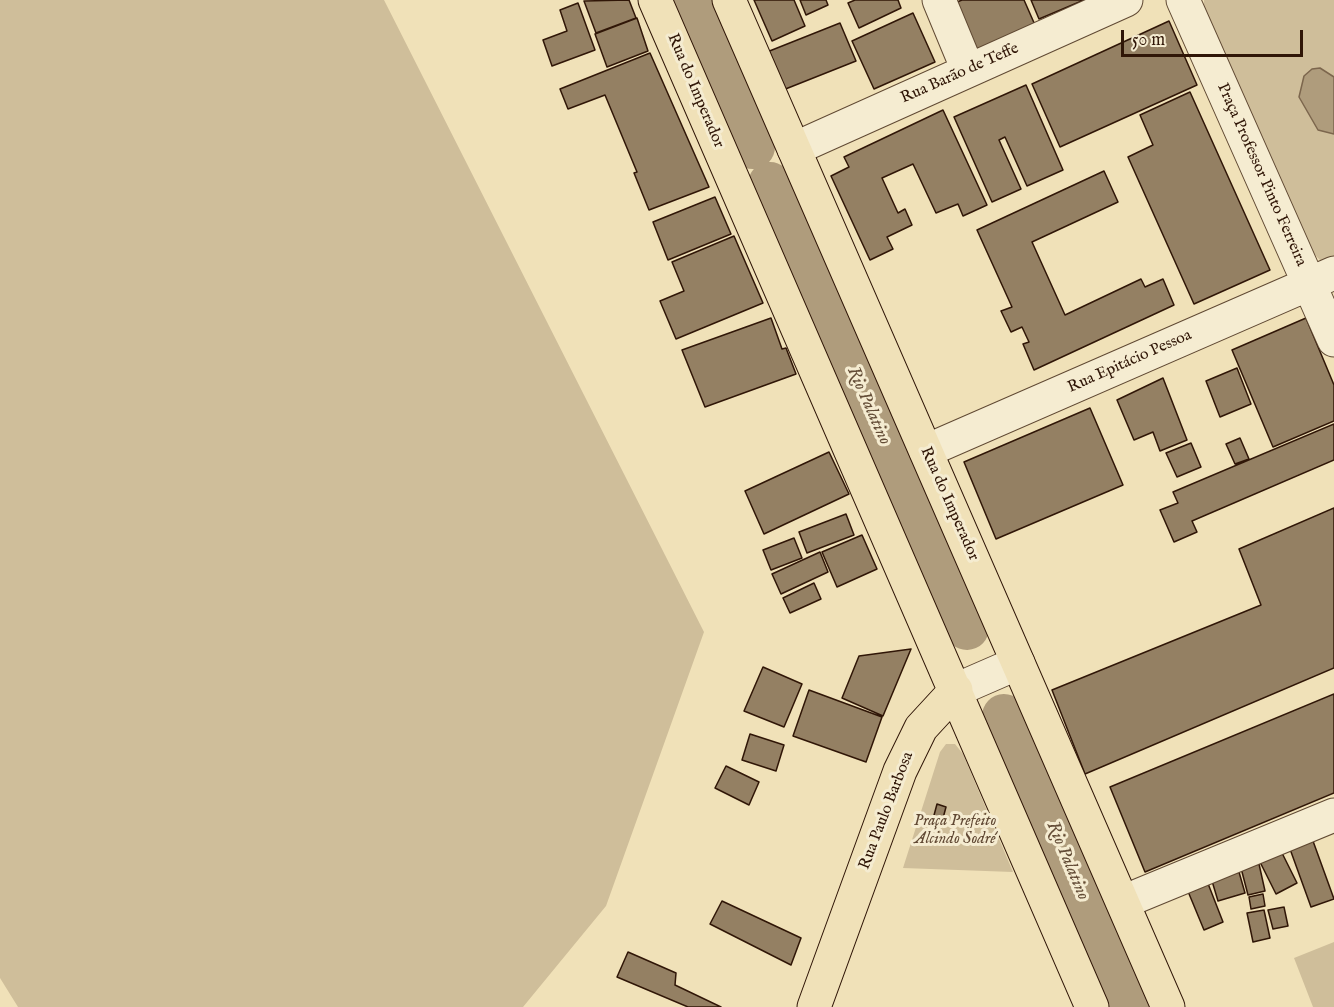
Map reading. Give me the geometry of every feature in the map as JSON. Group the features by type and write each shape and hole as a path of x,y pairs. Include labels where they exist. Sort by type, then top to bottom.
{"main road":[{"name":"Rua do Imperador","path":"655,0 1092,1007"},
{"name":"Rua do Imperador","path":"729,0 1168,1007"},
{"name":"Rua Paulo Barbosa","path":"814,1007 900,771 921,728 956,690"}],"street":[{"path":"939,0 968,70"},
{"name":"Rua Barão de Teffe","path":"794,148 1126,0"},
{"name":"Praça Professor Pinto Ferreira","path":"1183,0 1322,279 1334,340"},
{"name":"Rua Epitácio Pessoa","path":"926,452 1322,279"},
{"name":"Rua Paulo Barbosa","path":"956,690 1018,663"},
{"path":"1123,902 1334,815"}],"green space":[{"path":"0,0 384,0 704,632 606,906 523,1007 18,1007 0,978"},
{"path":"1204,0 1334,0 1334,258 1321,261 1306,246 1204,6"},
{"name":"Praça Prefeito Alcindo Sodré","path":"946,744 955,744 963,754 1013,872 903,868 940,752"},
{"path":"1334,942 1334,1007 1313,1007 1294,958"}],"shaded area":[{"path":"1320,68 1334,77 1334,134 1318,130 1299,97 1304,76 1312,69"}],"building":[{"path":"629,0 636,18 596,33 584,1"},
{"path":"754,0 794,0 805,26 772,41"},
{"path":"800,0 826,0 828,5 806,15"},
{"path":"855,0 898,0 901,8 859,28 848,3"},
{"path":"962,0 1024,0 1035,25 966,54 947,6"},
{"path":"1031,0 1084,0 1039,19"},
{"path":"578,3 595,50 552,66 543,40 567,31 560,10"},
{"path":"913,13 935,62 874,89 852,41"},
{"path":"637,18 648,51 607,67 595,34"},
{"path":"1169,21 1197,85 1060,147 1032,84"},
{"path":"840,23 856,61 783,90 767,52"},
{"path":"650,53 709,187 649,210 634,173 637,172 605,95 568,109 560,89"},
{"path":"1026,85 1063,170 1027,186 1005,137 999,140 1021,189 992,202 954,117"},
{"path":"1190,92 1270,270 1194,304 1128,157 1153,145 1140,115"},
{"path":"943,110 987,205 963,216 958,204 936,213 913,164 882,178 898,213 905,209 912,225 887,237 893,249 870,260 831,176 849,167 844,157"},
{"path":"1104,171 1118,202 1032,242 1065,315 1141,279 1145,287 1163,279 1174,305 1034,370 1023,344 1029,342 1022,327 1011,332 1001,311 1012,307 977,230"},
{"path":"715,197 731,234 668,260 653,222"},
{"path":"734,236 763,303 676,339 660,301 684,291 672,262"},
{"path":"771,318 782,349 786,348 796,374 705,407 682,350"},
{"path":"1306,318 1334,385 1334,421 1273,447 1232,350"},
{"path":"1237,368 1251,404 1220,417 1206,381"},
{"path":"1163,378 1187,440 1160,451 1153,432 1134,440 1117,400"},
{"path":"1090,408 1123,485 996,539 964,462"},
{"path":"1334,424 1334,460 1192,521 1197,532 1174,542 1160,510 1178,503 1173,492"},
{"path":"1240,438 1249,459 1235,464 1226,444"},
{"path":"1191,443 1201,467 1177,477 1166,453"},
{"path":"829,452 849,494 764,534 745,491"},
{"path":"1334,508 1334,668 1085,774 1052,690 1261,605 1239,549"},
{"path":"846,514 854,535 807,553 799,532"},
{"path":"862,535 877,569 837,587 822,552"},
{"path":"794,538 802,558 771,570 763,550"},
{"path":"820,552 828,572 781,594 772,574"},
{"path":"814,583 821,599 790,613 783,598"},
{"path":"911,649 883,716 842,698 859,656"},
{"path":"763,667 802,684 784,727 744,711"},
{"path":"809,690 882,717 866,762 793,736"},
{"path":"1334,694 1334,793 1145,872 1110,787"},
{"path":"750,734 784,745 776,771 742,760"},
{"path":"726,766 759,782 749,805 715,788"},
{"path":"937,804 946,807 942,822 933,819"},
{"path":"1313,841 1334,899 1311,907 1290,849"},
{"path":"1281,851 1297,883 1276,894 1260,862"},
{"path":"1259,864 1265,891 1248,895 1241,868"},
{"path":"1239,872 1245,893 1218,901 1212,881"},
{"path":"1207,881 1223,922 1204,930 1187,889"},
{"path":"1263,894 1265,906 1251,909 1249,897"},
{"path":"722,901 801,938 791,965 710,924"},
{"path":"1284,907 1288,926 1273,929 1268,910"},
{"path":"1264,910 1270,938 1253,942 1247,913"},
{"path":"628,952 676,973 675,985 721,1007 688,1007 617,977"}],"waterway":[{"name":"Rio Palatino","path":"691,0 753,147"},
{"name":"Rio Palatino","path":"770,184 967,628"},
{"name":"Rio Palatino","path":"1004,716 1130,1007"}]}
